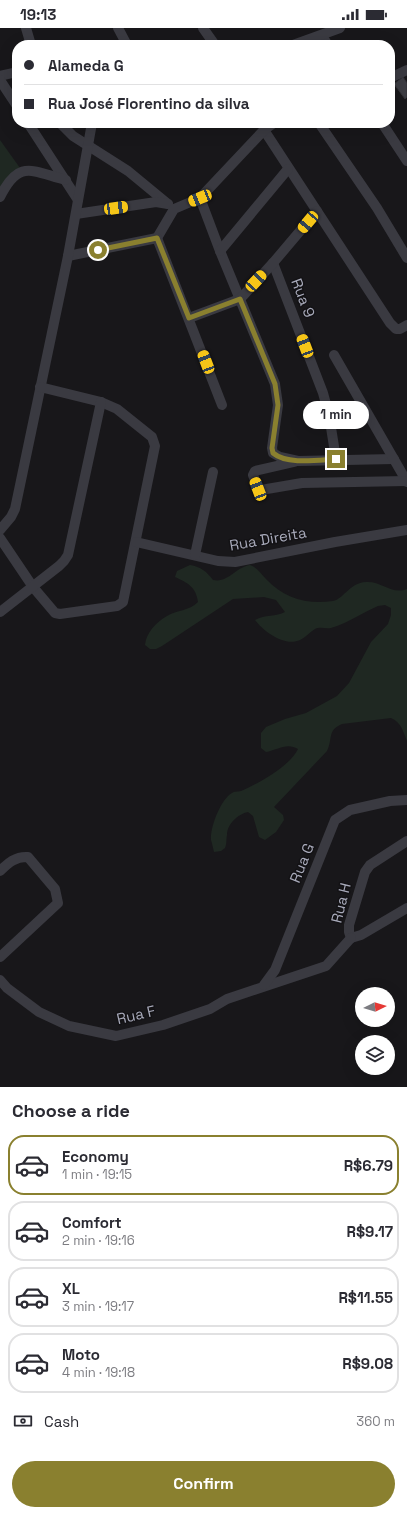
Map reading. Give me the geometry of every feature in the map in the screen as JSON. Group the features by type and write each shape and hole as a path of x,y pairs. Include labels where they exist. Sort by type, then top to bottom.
{"street":[{"path":"26,28 30,40"},
{"path":"118,28 124,40"},
{"path":"203,28 211,40"},
{"path":"309,40 340,28"},
{"path":"322,36 325,40"},
{"path":"395,76 407,70"},
{"path":"0,76 12,73"},
{"path":"0,80 12,98"},
{"path":"31,128 78,200"},
{"path":"65,128 88,146 128,171 171,206"},
{"path":"0,530 16,509 68,256 91,128"},
{"path":"76,214 156,202 171,206 200,198 267,128"},
{"path":"322,128 377,208 407,258"},
{"path":"385,128 407,161"},
{"path":"264,130 288,169 390,323 393,327 404,327"},
{"path":"220,251 288,169"},
{"path":"0,197 12,176 17,173 31,171 66,180"},
{"path":"200,198 278,394 272,452 280,457 298,461"},
{"path":"171,206 157,238 222,405"},
{"path":"189,318 240,299 317,211"},
{"path":"68,256 157,238"},
{"name":"Rua 9","path":"273,263 323,393 329,415 336,459"},
{"path":"334,355 394,458 407,482 302,483 260,490 258,489 254,475 255,471 298,461 394,458"},
{"path":"0,538 33,587 56,613 60,614 117,606 121,605 123,602 155,446 154,441 126,414 117,408 101,402 40,387"},
{"path":"0,612 33,587 64,561 68,555 101,402"},
{"path":"195,555 213,472"},
{"name":"Rua Direita","path":"136,542 218,561 235,562 335,542 407,530"},
{"name":"Rua G","path":"264,985 275,970 335,820 350,810 390,801 407,800"},
{"name":"Rua H","path":"264,985 326,966 351,938 349,925 365,872 370,865 407,841"},
{"path":"0,871 7,864 20,856 28,857 56,889 58,903 0,957"},
{"path":"351,938 361,935 407,908"},
{"name":"Rua F","path":"0,980 7,988 39,1012 69,1026 116,1036 163,1025 210,1009 227,999 264,985"}],"shaded area":[{"path":"0,140 20,168 0,192"},
{"path":"190,565 203,570 213,580 219,580 228,577 240,569 250,565 257,569 273,586 280,591 296,599 314,602 337,600 355,585 366,582 372,582 396,590 407,589 407,741 399,724 391,718 342,724 337,726 332,732 327,751 274,807 283,815 284,820 276,832 265,840 259,837 253,816 248,812 244,813 231,823 227,831 225,848 221,851 214,852 211,840 212,828 220,807 228,796 233,792 248,788 273,774 294,756 298,749 286,746 266,752 261,748 261,733 266,727 285,719 306,713 337,696 349,683 371,642 388,624 391,615 391,608 385,605 378,606 339,625 331,628 317,628 300,640 288,642 269,633 255,620 285,612 276,600 264,597 233,599 162,646 156,649 150,649 145,645 147,636 159,621 167,616 187,609 198,602 191,586 175,577 177,571"}],"building":[{"path":"403,77 407,83 407,97 405,99 395,85 395,83"}],"route":[{"path":"98,250 157,238 189,318 240,299 278,394 272,452 280,457 298,461 336,459"}]}
